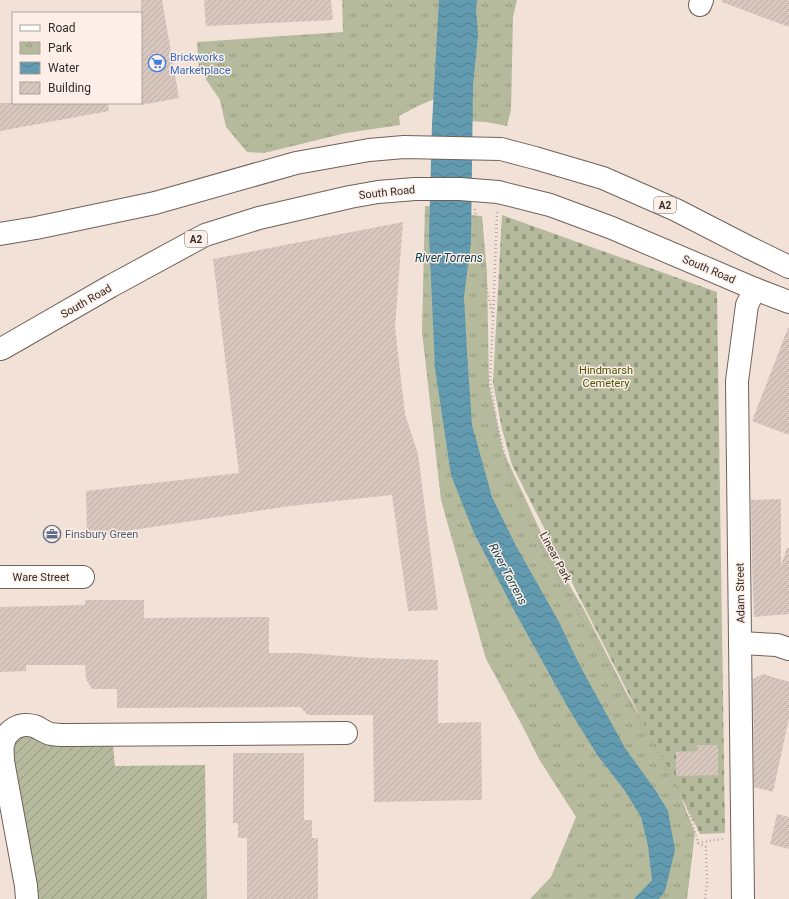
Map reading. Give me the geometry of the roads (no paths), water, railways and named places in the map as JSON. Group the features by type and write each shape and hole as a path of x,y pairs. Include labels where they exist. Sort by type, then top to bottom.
{"main road":[{"name":"A2","path":"0,234 155,203 296,163 369,150 404,147 501,149 603,178 676,210 789,267"},
{"name":"South Road","path":"0,349 205,235 259,218 350,197 378,192 415,189 460,189 498,192 550,205 612,228 789,302"},
{"name":"Adam Street","path":"743,899 737,381 747,305 755,289"},
{"name":"Ware Street","path":"0,577 82,577"},
{"path":"740,643 777,645 789,649"},
{"path":"27,899 26,886 3,761 3,743 10,731 15,727 22,725 34,726 51,734 67,736 346,733"}],"water":[{"name":"River Torrens","path":"439,0 477,0 476,10 478,34 473,86 471,242 464,297 472,425 492,497 515,544 559,622 579,664 625,748 656,791 668,811 675,850 665,891 659,899 634,899 652,880 648,846 641,817 625,791 598,756 570,711 516,614 474,533 451,475 435,368 429,235 432,124"}],"place":[{"name":"Brickworks Marketplace","path":"157,63"},
{"name":"Finsbury Green","path":"52,534"}],"park label":[{"name":"Hindmarsh Cemetery","path":"606,376"}]}
